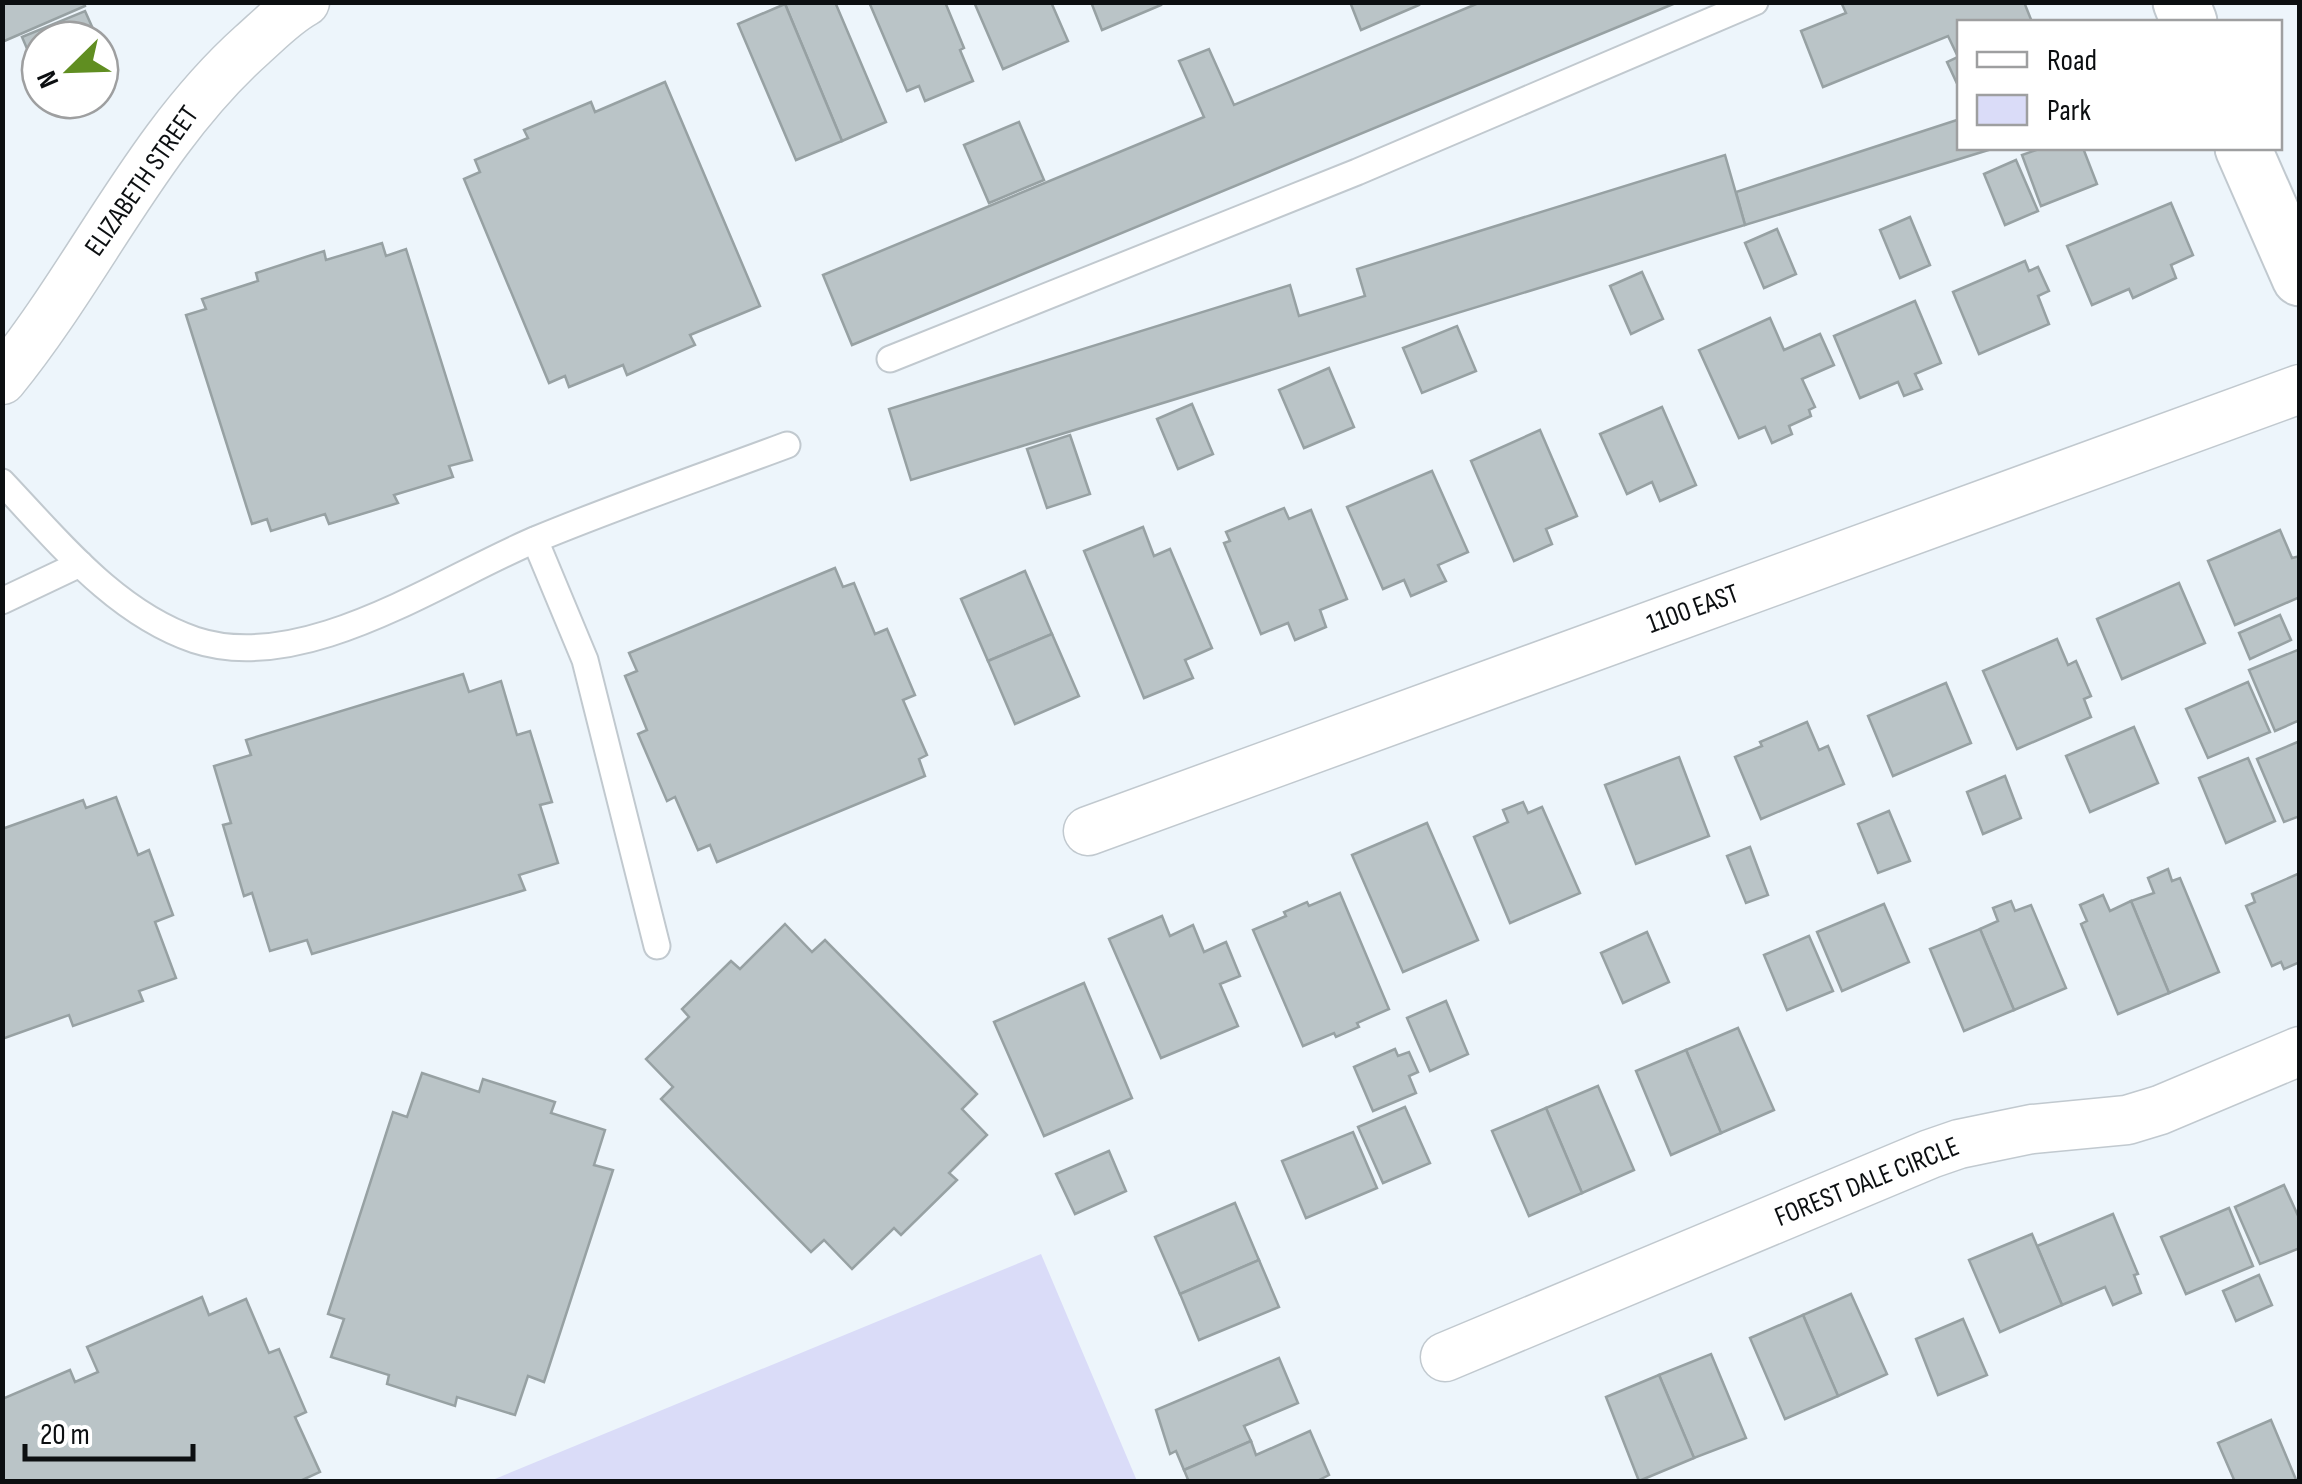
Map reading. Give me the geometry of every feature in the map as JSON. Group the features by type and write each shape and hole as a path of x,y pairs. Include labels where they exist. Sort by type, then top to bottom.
{"street":[{"name":"ELIZABETH STREET","path":"2,380 44,325 179,120 295,5"},
{"path":"2244,150 2300,278"},
{"name":"1100 EAST","path":"1088,832 2300,389"},
{"name":"FOREST DALE CIRCLE","path":"1446,1357 1930,1154 2032,1129 2128,1120 2300,1051"}],"lane":[{"path":"890,359 1357,172 1755,2"},
{"path":"2,482 80,564 123,600 161,626 197,640 234,647 284,643 375,618 535,540 787,445"},
{"path":"535,540 585,660 657,946"},
{"path":"2,601 80,564"}],"green space":[{"path":"1041,1254 1137,1481 490,1481"}],"building":[{"path":"2,2 84,2 85,6 53,20 20,20 20,34 2,42"},
{"path":"835,2 886,122 842,141 785,4"},
{"path":"869,2 945,2 973,81 925,101 919,86 907,91"},
{"path":"974,2 1051,2 1068,41 1003,69"},
{"path":"1091,2 1160,2 1161,5 1102,30"},
{"path":"1350,2 1418,2 1419,5 1361,30"},
{"path":"1481,2 1678,2 852,345 823,275 1204,117 1179,61 1209,49 1234,105"},
{"path":"1841,2 2024,2 2031,20 1957,20 1957,55 1948,36 1823,87 1801,31 1846,13"},
{"path":"785,4 842,141 796,160 738,24"},
{"path":"85,11 89,20 63,20"},
{"path":"1957,57 1957,84 1947,62"},
{"path":"665,82 760,306 690,335 695,345 627,375 623,365 569,387 565,376 549,383 464,179 480,172 475,160 528,138 524,130 591,102 595,112"},
{"path":"1957,120 1957,150 1989,150 1745,225 1736,192"},
{"path":"1019,122 1044,180 989,203 964,145"},
{"path":"2036,150 2084,150 2097,184 2041,206 2022,155"},
{"path":"1725,155 1745,225 911,480 889,409 1290,285 1299,316 1365,296 1357,269"},
{"path":"2016,160 2038,211 2005,225 1984,174"},
{"path":"2171,203 2193,255 2171,265 2176,278 2133,298 2129,289 2092,305 2067,246"},
{"path":"1910,217 1930,265 1900,278 1880,230"},
{"path":"1777,229 1796,274 1764,288 1745,243"},
{"path":"382,243 386,256 406,249 472,460 449,466 453,477 394,495 398,503 329,524 325,514 271,531 267,519 252,524 186,315 206,309 202,299 258,281 256,273 324,251 326,260"},
{"path":"2025,261 2029,271 2038,267 2049,291 2038,296 2049,324 1979,354 1953,292"},
{"path":"1642,272 1663,319 1631,334 1610,286"},
{"path":"1915,301 1941,363 1915,374 1922,389 1904,396 1898,382 1860,398 1834,336"},
{"path":"1770,318 1784,350 1820,334 1834,365 1802,379 1815,407 1809,410 1811,416 1789,426 1792,434 1772,443 1765,427 1739,438 1699,350"},
{"path":"1457,326 1476,371 1422,393 1403,348"},
{"path":"1329,368 1354,427 1304,448 1279,390"},
{"path":"1192,404 1213,454 1178,469 1157,419"},
{"path":"1662,407 1696,485 1660,501 1652,482 1627,494 1600,434"},
{"path":"1540,430 1577,516 1546,529 1552,544 1514,561 1471,461"},
{"path":"1070,435 1090,494 1047,508 1027,449"},
{"path":"1432,471 1468,552 1438,565 1446,581 1411,596 1404,580 1383,589 1347,507"},
{"path":"1284,508 1289,519 1311,510 1347,599 1320,610 1326,627 1295,640 1288,623 1261,634 1224,543 1230,541 1226,532"},
{"path":"1143,527 1154,556 1170,549 1212,648 1185,660 1193,678 1144,698 1084,551"},
{"path":"2280,530 2292,558 2300,556 2300,597 2235,625 2208,561"},
{"path":"835,568 843,587 854,583 875,634 887,629 915,695 903,700 927,755 919,759 925,776 717,862 710,845 698,850 675,797 667,801 638,734 647,730 625,676 637,671 629,653"},
{"path":"1025,571 1052,634 988,661 961,599"},
{"path":"2179,583 2205,643 2122,679 2097,619"},
{"path":"2280,615 2291,640 2250,659 2239,633"},
{"path":"1052,634 1079,696 1015,724 988,661"},
{"path":"2057,639 2068,665 2076,661 2091,696 2084,699 2091,717 2017,749 1983,671"},
{"path":"2300,649 2300,720 2275,731 2249,670"},
{"path":"463,674 469,692 501,681 517,735 530,731 552,802 540,805 558,863 519,875 525,890 312,954 307,940 270,951 252,893 244,896 223,825 231,823 214,766 251,755 246,740"},
{"path":"2248,682 2270,732 2208,758 2186,709"},
{"path":"1946,683 1971,743 1893,776 1868,716"},
{"path":"1807,722 1819,750 1828,746 1844,784 1761,819 1735,757"},
{"path":"2134,727 2158,783 2090,812 2066,756"},
{"path":"2300,741 2300,816 2284,822 2257,759"},
{"path":"1679,757 1709,836 1636,864 1605,785"},
{"path":"2248,758 2275,821 2226,843 2199,778"},
{"path":"2005,776 2021,818 1983,834 1967,792"},
{"path":"116,797 138,855 149,850 173,915 155,922 176,978 139,991 143,1001 73,1026 69,1015 2,1039 2,829 83,800 86,808"},
{"path":"1523,802 1528,813 1542,807 1580,893 1510,923 1474,837 1508,822 1503,810"},
{"path":"1889,811 1910,861 1878,873 1858,824"},
{"path":"1427,823 1478,940 1403,972 1352,855"},
{"path":"1750,847 1768,895 1746,903 1727,856"},
{"path":"2168,869 2172,881 2180,878 2219,972 2169,993 2131,901 2154,893 2148,878"},
{"path":"2300,873 2300,962 2284,969 2281,962 2272,966 2246,906 2255,902 2252,894"},
{"path":"1340,893 1389,1009 1336,1037 1334,1033 1303,1046 1253,930 1307,902 1309,906"},
{"path":"2103,895 2110,911 2131,901 2169,993 2118,1014 2081,924 2087,921 2080,905"},
{"path":"2011,901 2015,911 2031,905 2066,988 2014,1010 1980,929 1998,921 1993,908"},
{"path":"1884,904 1909,962 1842,991 1817,932"},
{"path":"1162,916 1170,936 1193,925 1204,952 1226,942 1240,976 1220,984 1238,1026 1161,1058 1109,939"},
{"path":"785,924 812,952 825,940 977,1094 962,1109 987,1135 949,1173 957,1180 901,1235 894,1228 852,1269 824,1240 811,1252 661,1099 673,1087 646,1059 689,1017 682,1009 731,961 740,969"},
{"path":"1980,929 2014,1010 1964,1031 1930,949"},
{"path":"1647,932 1669,982 1623,1003 1601,953"},
{"path":"1809,936 1833,991 1787,1010 1764,955"},
{"path":"1084,983 1132,1098 1044,1136 994,1022"},
{"path":"1446,1001 1468,1054 1430,1071 1407,1018"},
{"path":"1738,1028 1774,1110 1721,1133 1686,1050"},
{"path":"1395,1049 1398,1056 1409,1052 1418,1072 1409,1076 1416,1093 1373,1111 1354,1067"},
{"path":"1686,1050 1721,1133 1671,1155 1636,1071"},
{"path":"422,1073 479,1092 483,1079 555,1102 551,1113 605,1130 594,1165 613,1170 544,1382 528,1376 515,1415 457,1397 455,1406 387,1384 389,1375 331,1357 344,1319 328,1314 393,1112 407,1117"},
{"path":"1598,1086 1634,1170 1582,1193 1546,1108"},
{"path":"1405,1107 1430,1163 1383,1183 1358,1127"},
{"path":"1546,1108 1582,1193 1529,1216 1492,1131"},
{"path":"1353,1132 1377,1188 1306,1218 1282,1161"},
{"path":"1109,1151 1126,1191 1075,1214 1056,1174"},
{"path":"2284,1185 2300,1220 2300,1248 2260,1264 2235,1207"},
{"path":"1235,1203 1259,1260 1180,1294 1155,1237"},
{"path":"2229,1208 2253,1266 2186,1294 2161,1237"},
{"path":"2113,1214 2138,1274 2134,1275 2141,1293 2113,1305 2105,1287 2062,1305 2037,1246"},
{"path":"2032,1234 2062,1305 2000,1332 1969,1260"},
{"path":"1259,1260 1279,1307 1199,1340 1180,1294"},
{"path":"2259,1275 2272,1305 2236,1321 2223,1291"},
{"path":"1851,1294 1887,1374 1838,1396 1803,1315"},
{"path":"202,1297 209,1315 246,1299 269,1353 279,1349 306,1412 295,1417 320,1472 298,1482 2,1482 2,1399 70,1370 75,1382 98,1372 87,1347"},
{"path":"1803,1315 1838,1396 1785,1419 1750,1338"},
{"path":"1963,1319 1987,1375 1938,1395 1916,1339"},
{"path":"1711,1354 1746,1438 1694,1458 1659,1375"},
{"path":"1279,1358 1298,1403 1244,1426 1251,1441 1184,1470 1176,1451 1170,1454 1156,1410"},
{"path":"1659,1375 1694,1458 1639,1481 1606,1397"},
{"path":"2271,1420 2297,1482 2235,1482 2218,1443"},
{"path":"1310,1431 1329,1475 1315,1482 1189,1482 1184,1470 1251,1441 1256,1455"}]}
